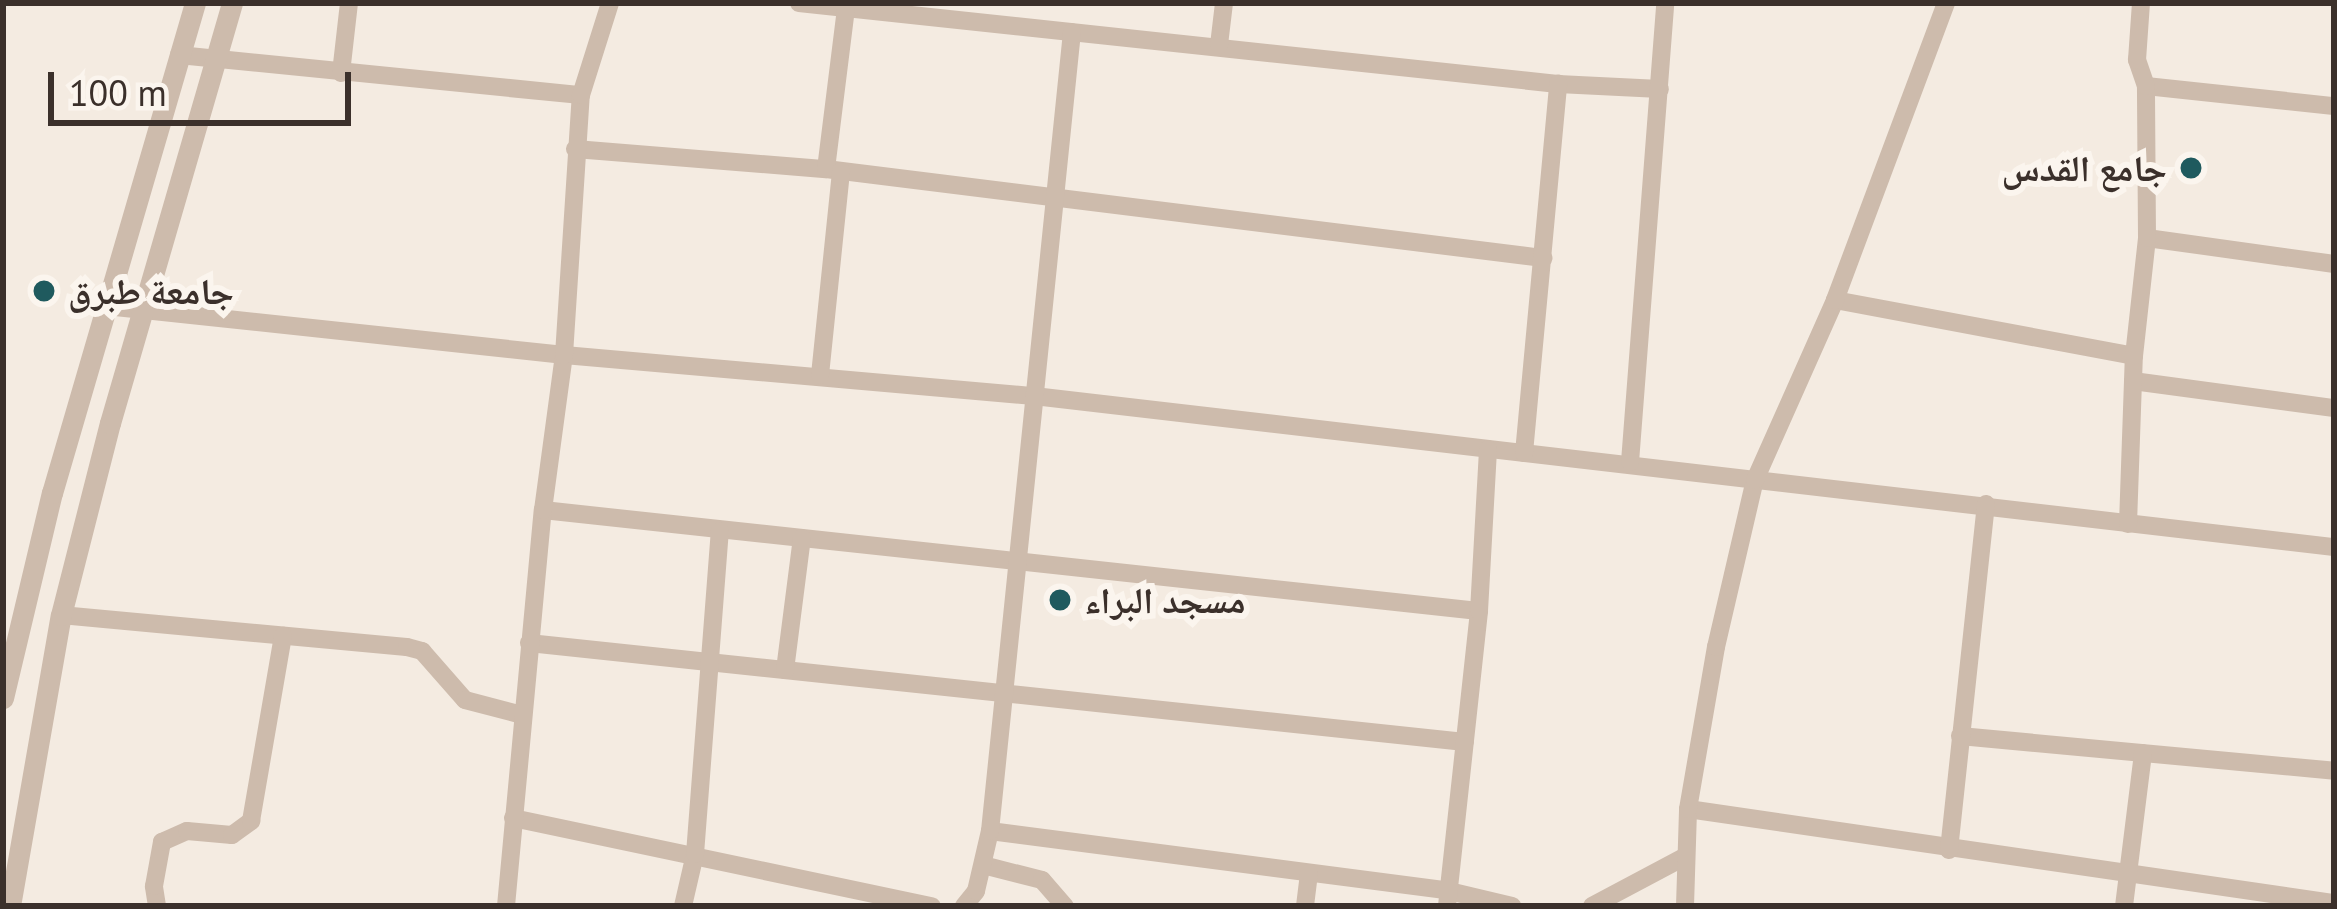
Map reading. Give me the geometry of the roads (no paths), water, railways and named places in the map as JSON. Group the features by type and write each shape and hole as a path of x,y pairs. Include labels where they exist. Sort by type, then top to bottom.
{"street":[{"path":"3,698 41,535 195,3"},
{"path":"10,906 62,615 110,423 232,3"},
{"path":"341,74 349,3"},
{"path":"506,906 543,510 564,355 581,95 610,3"},
{"path":"799,3 930,9 1072,32 1558,84 1660,89"},
{"path":"1220,45 1224,3"},
{"path":"1630,462 1665,3"},
{"path":"1685,906 1688,809 1716,647 1754,480 1835,300 1946,3"},
{"path":"2128,524 2134,356 2147,238 2146,86 2137,59 2141,3"},
{"path":"820,375 846,8"},
{"path":"964,906 976,891 983,865 1006,696 1072,32"},
{"path":"179,55 581,95"},
{"path":"1524,453 1558,84"},
{"path":"2146,86 2334,106"},
{"path":"575,148 833,170 1543,258"},
{"path":"2147,238 2334,264"},
{"path":"1835,300 2134,356"},
{"path":"106,306 564,355 1034,396 2334,547"},
{"path":"2133,381 2334,408"},
{"path":"1448,898 1479,611 1488,449"},
{"path":"1949,850 1986,504"},
{"path":"543,510 1479,611"},
{"path":"683,906 695,854 720,530"},
{"path":"785,670 802,538"},
{"path":"62,615 422,651 465,700 522,715"},
{"path":"157,906 154,886 162,842 187,831 232,835 251,821 283,636"},
{"path":"529,643 1465,742"},
{"path":"1960,736 2334,771"},
{"path":"2123,906 2143,753"},
{"path":"1688,809 2334,903"},
{"path":"513,818 850,885 932,906"},
{"path":"989,831 1309,873 1513,906"},
{"path":"1592,906 1685,856"},
{"path":"983,865 1042,880 1065,906"},
{"path":"1305,906 1309,873"},
{"path":"844,906 850,885"}],"place":[{"name":"جامع القدس","path":"2191,168"},
{"name":"جامعة طبرق","path":"44,291"},
{"name":"مسجد البراء","path":"1060,600"}]}
